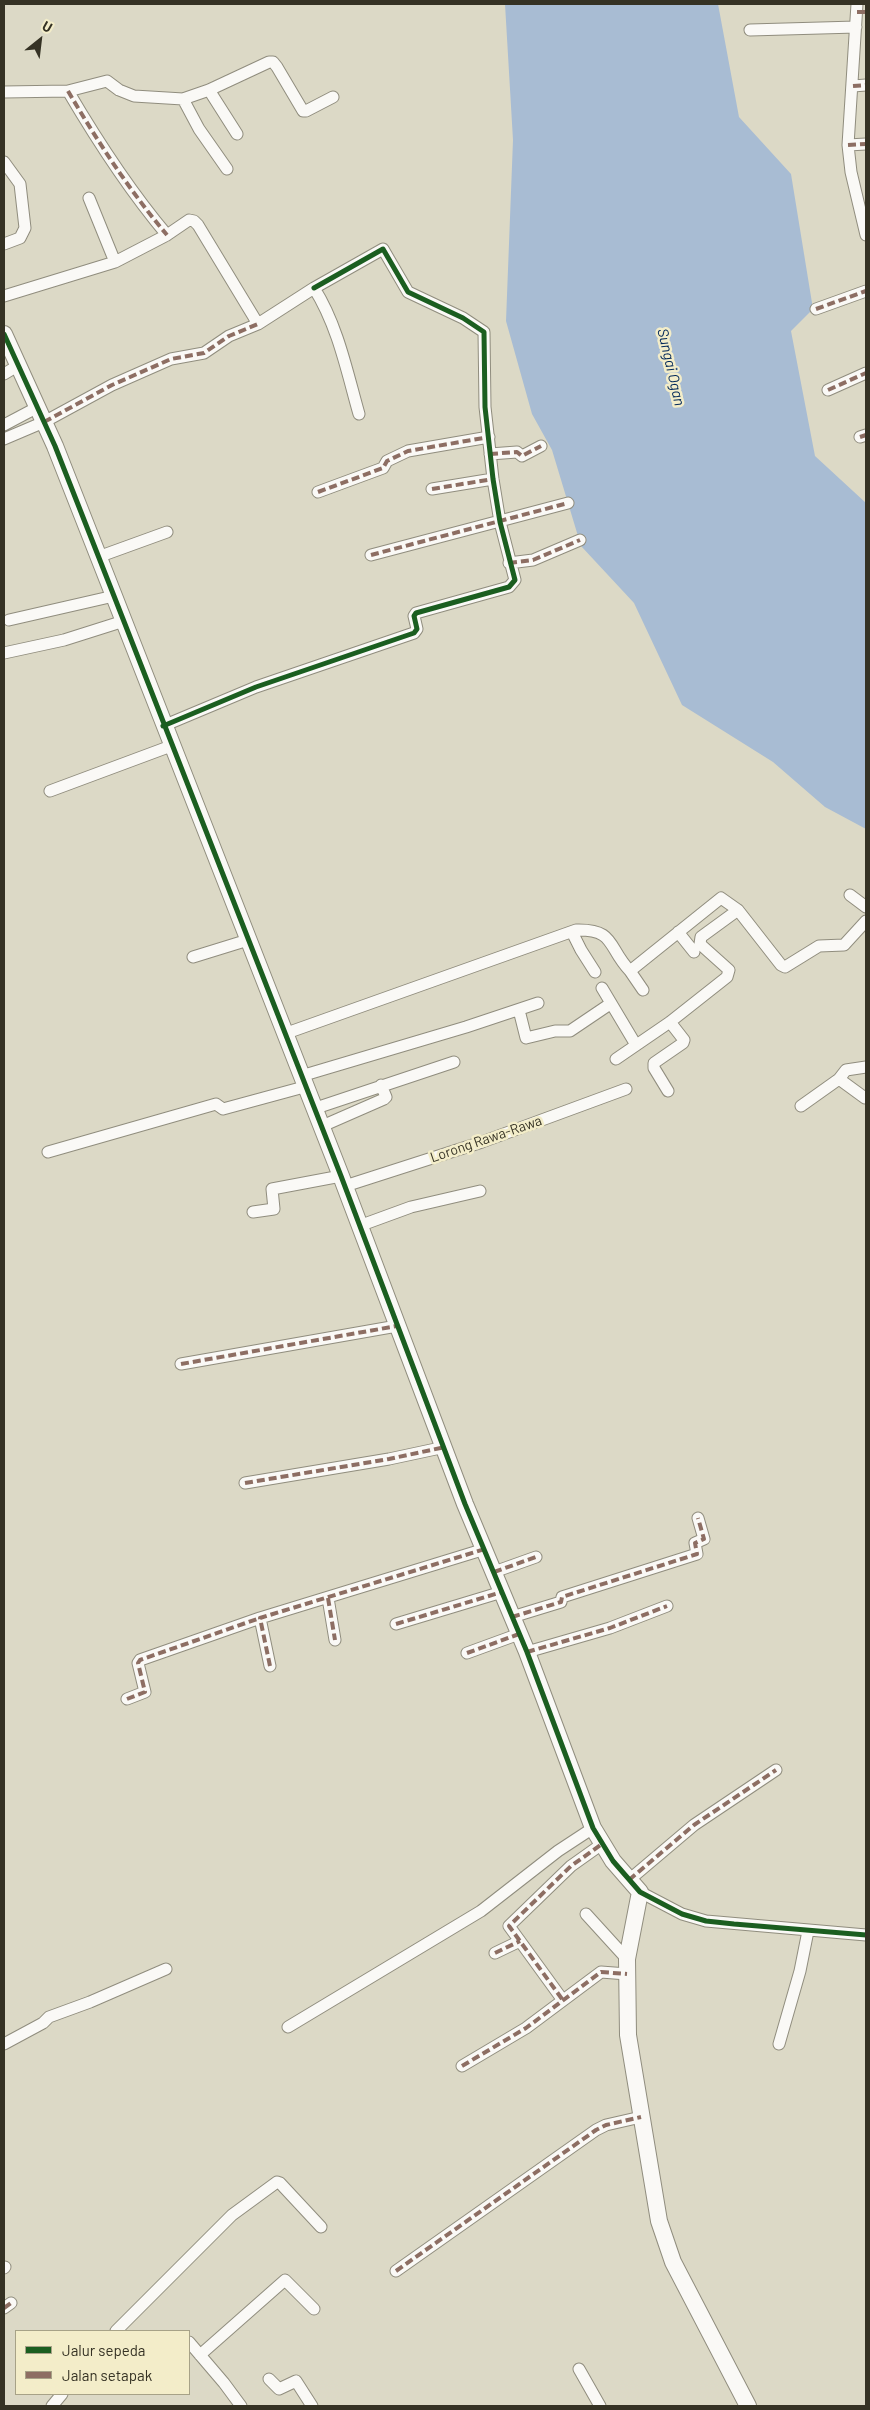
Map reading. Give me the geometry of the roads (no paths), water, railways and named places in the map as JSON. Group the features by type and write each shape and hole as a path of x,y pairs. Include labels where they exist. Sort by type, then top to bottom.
{"street":[{"path":"860,9 856,28 848,145 851,172 866,234"},
{"path":"750,30 856,28"},
{"path":"4,92 68,91 107,81 119,90 134,96 183,99 209,90 269,62 273,62 302,111 306,111 333,97"},
{"path":"853,86 866,85"},
{"path":"209,90 237,134"},
{"path":"68,91 110,161 144,208 167,235"},
{"path":"183,99 199,129 227,169"},
{"path":"848,145 866,144"},
{"path":"4,164 20,184 25,228 20,238 4,244"},
{"path":"89,198 115,262"},
{"path":"4,296 115,262 167,235 189,220 194,221 258,324"},
{"path":"4,425 41,414 172,359 204,353 229,336 258,324 314,288 383,249 408,292 463,318 480,329 485,338 485,407 490,437 493,479 500,522 509,563 515,580 509,587 416,613 414,616 417,629 414,633 256,687 164,726"},
{"path":"314,288 326,310 359,414"},
{"path":"816,308 866,291"},
{"path":"4,334 41,414 112,590 302,1082 343,1181 397,1326 445,1446 465,1504 528,1652 593,1828 613,1862 640,1892 682,1914 706,1921 866,1935"},
{"path":"4,374 19,365"},
{"path":"828,390 866,374"},
{"path":"4,439 41,414"},
{"path":"318,492 383,468 387,461 408,451 490,437"},
{"path":"490,454 517,452 522,456 541,446"},
{"path":"432,489 493,479"},
{"path":"371,555 568,503"},
{"path":"99,559 167,532"},
{"path":"509,563 533,560 580,540"},
{"path":"9,620 112,590"},
{"path":"4,653 64,640 124,621"},
{"path":"50,791 171,746"},
{"path":"850,895 866,907"},
{"path":"630,971 717,900 724,900 738,910 781,965 785,967 819,946 844,945 866,921"},
{"path":"616,1058 670,1022 727,977 729,970 700,944 702,936 738,910"},
{"path":"284,1034 572,932 591,930 602,933 643,990"},
{"path":"572,932 595,972"},
{"path":"678,932 694,952"},
{"path":"192,957 248,940"},
{"path":"602,988 636,1045"},
{"path":"48,1152 216,1104 223,1109 538,1003"},
{"path":"519,1010 526,1038 555,1031 570,1031 610,1004"},
{"path":"668,1091 654,1068 654,1063 683,1043 684,1040 670,1022"},
{"path":"313,1109 454,1062"},
{"path":"801,1106 839,1079 846,1070 866,1067"},
{"path":"839,1079 865,1098"},
{"path":"320,1126 384,1099 386,1097 381,1085"},
{"name":"Lorong Rawa-Rawa","path":"253,1212 274,1209 272,1190 343,1181 482,1142 530,1122 626,1089"},
{"path":"359,1226 411,1207 480,1190"},
{"path":"181,1364 397,1326"},
{"path":"245,1483 389,1459 445,1446"},
{"path":"512,1617 561,1602 562,1597 697,1554 695,1542 704,1539 698,1518"},
{"path":"127,1699 145,1692 138,1663 140,1660 260,1618 485,1549"},
{"path":"494,1572 536,1557"},
{"path":"396,1624 502,1592"},
{"path":"328,1598 335,1640"},
{"path":"528,1652 610,1631 667,1606"},
{"path":"260,1618 270,1666"},
{"path":"467,1653 519,1634"},
{"path":"629,1880 694,1825 776,1770"},
{"path":"288,2027 482,1911 558,1851 593,1828"},
{"path":"562,1999 508,1926 571,1866 602,1844"},
{"path":"640,1892 627,1967 628,2035 659,2221 673,2262 748,2406"},
{"path":"586,1914 627,1967"},
{"path":"779,2044 800,1971 808,1930"},
{"path":"495,1953 520,1941"},
{"path":"462,2066 526,2028 562,1999 601,1972 627,1967"},
{"path":"4,2044 49,2018 166,1969"},
{"path":"396,2271 596,2130 606,2125 641,2117"},
{"path":"120,2328 232,2215 276,2182 280,2183 321,2227"},
{"path":"200,2355 285,2280 314,2309"},
{"path":"190,2343 241,2406"},
{"path":"579,2369 600,2406"},
{"path":"269,2379 279,2389 296,2382 312,2406"},
{"path":"52,2406 61,2395"}],"water":[{"name":"Sungai Ogan","path":"505,4 718,4 739,117 791,174 813,309 791,331 815,456 866,503 866,829 825,807 773,762 682,705 634,603 581,546 552,450 532,414 506,321 513,140"}]}
